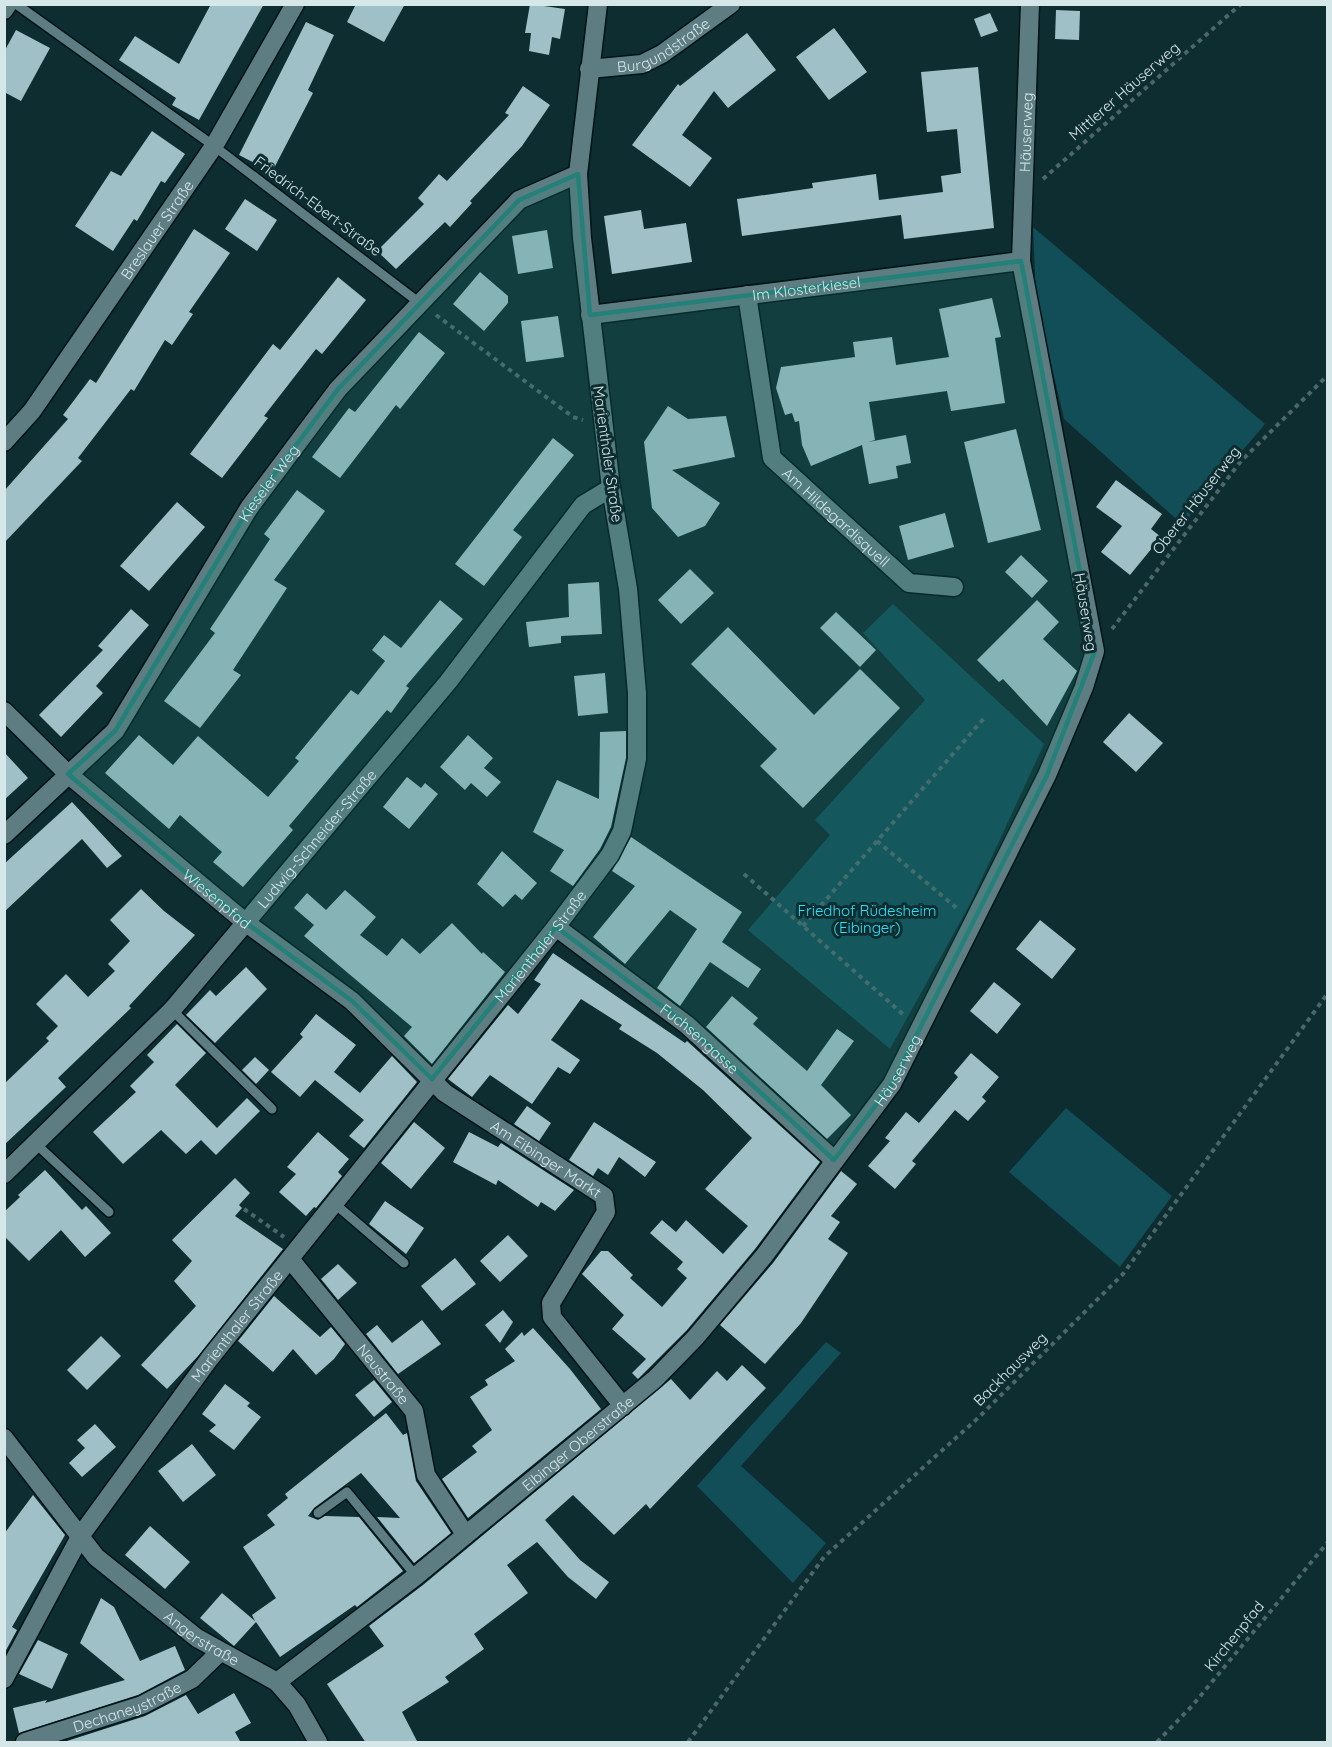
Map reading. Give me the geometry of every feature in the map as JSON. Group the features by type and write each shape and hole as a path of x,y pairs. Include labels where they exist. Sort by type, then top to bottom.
{"street":[{"path":"4,10 8,4"},
{"name":"Breslauer Straße","path":"4,442 32,411 214,146 295,4"},
{"name":"Marienthaler Straße","path":"4,1679 81,1535 210,1358 556,927 610,855 622,831 637,759 637,693 628,589 611,488 590,315 578,174 598,4"},
{"name":"Burgundstraße","path":"589,69 642,64 685,39 730,4"},
{"name":"Häuserweg","path":"834,1160 892,1084 1047,775 1084,687 1095,651 1021,261 1030,4"},
{"name":"Kieseler Weg","path":"4,835 115,731 263,489 338,389 519,200 578,174"},
{"name":"Im Klosterkiesel","path":"590,315 1021,261"},
{"name":"Am Hildegardisquell","path":"747,295 772,458 909,583 954,587"},
{"name":"Ludwig-Schneider-Straße","path":"4,1174 172,1010 448,682 583,505 611,488"},
{"name":"Wiesenpfad","path":"4,711 68,774 245,922 352,1001 432,1079"},
{"name":"Fuchsengasse","path":"556,927 687,1025 834,1160"},
{"name":"Am Eibinger Markt","path":"432,1079 445,1093 604,1196 606,1212 551,1303 552,1317 622,1406"},
{"name":"Eibinger Oberstraße","path":"277,1682 416,1576 655,1379 695,1338 764,1256 834,1160"},
{"name":"Neustraße","path":"295,1253 414,1411 426,1475 465,1534"},
{"name":"Angerstraße","path":"4,1438 96,1557 168,1617 220,1652 277,1682 297,1705 318,1743"},
{"name":"Dechaneystraße","path":"25,1743 142,1705 192,1679 220,1652"}],"lane":[{"name":"Friedrich-Ebert-Straße","path":"16,4 214,146 421,303"},
{"path":"172,1010 272,1108"},
{"path":"36,1144 109,1212"},
{"path":"335,1204 405,1263"},
{"path":"318,1514 346,1492 416,1576"}],"path":[{"name":"Mittlerer Häuserweg","path":"1023,196 1241,4"},
{"path":"421,303 573,417 603,427"},
{"name":"Oberer Häuserweg","path":"1095,651 1241,460 1328,375"},
{"path":"803,926 986,716"},
{"path":"877,841 973,922"},
{"path":"744,874 920,1028"},
{"name":"Backhausweg","path":"688,1743 824,1557 978,1418 1123,1274 1328,993"},
{"path":"244,1209 295,1253"},
{"name":"Kirchenpfad","path":"1156,1743 1192,1706 1328,1542"}],"highlighted area":[{"path":"578,174 590,315 1021,261 1095,651 1047,775 892,1084 834,1160 687,1025 556,927 432,1079 352,1001 245,922 68,774 115,731 249,508 338,389 519,200"}],"green space":[{"path":"1033,227 1265,424 1183,525 1064,419 1036,299"},
{"name":"Friedhof Rüdesheim (Eibinger)","path":"893,604 1044,744 970,904 890,1049 748,930 830,835 815,820 925,700 863,633"},
{"path":"1066,1108 1172,1196 1120,1267 1009,1172"},
{"path":"826,1342 841,1353 741,1466 826,1543 793,1583 697,1486"}],"building":[{"path":"211,4 264,4 199,120 172,105 176,98 119,60 135,36 179,64"},
{"path":"356,4 405,4 384,42 347,22"},
{"path":"530,4 565,9 560,39 552,37 549,55 529,51 531,33 525,33"},
{"path":"1056,10 1080,11 1079,40 1055,39"},
{"path":"990,13 998,31 981,37 974,19"},
{"path":"306,22 334,35 308,90 313,93 272,172 239,155"},
{"path":"834,28 867,72 829,100 796,57"},
{"path":"16,30 50,48 21,101 4,92 4,52"},
{"path":"747,33 776,70 728,108 714,91 682,135 712,158 690,187 632,145 678,84 680,86"},
{"path":"978,67 994,228 904,239 901,215 742,236 737,199 813,188 812,183 876,174 879,200 943,192 941,176 961,173 957,129 927,132 921,72"},
{"path":"523,86 550,105 522,146 470,201 472,203 450,227 445,222 396,269 377,251 424,204 418,198 439,174 447,181 509,115 505,113"},
{"path":"152,131 185,154 165,183 161,181 137,221 134,219 113,251 75,226 111,171 121,176"},
{"path":"245,199 277,220 257,251 225,229"},
{"path":"641,210 644,229 686,223 692,262 612,274 604,216"},
{"path":"194,229 230,253 189,312 193,314 172,345 165,340 134,391 131,389 78,458 82,461 4,543 4,491 68,419 63,415 90,379 96,383"},
{"path":"547,230 553,268 518,274 512,236"},
{"path":"480,272 508,296 508,303 484,331 453,304"},
{"path":"338,277 366,300 322,354 316,349 264,416 268,418 222,478 190,454 273,344 280,350"},
{"path":"992,298 1001,337 995,338 1005,403 951,411 947,391 869,402 875,440 868,442 906,435 911,463 896,466 898,478 869,484 862,445 811,466 802,445 799,421 795,422 792,413 785,415 776,388 781,367 855,357 853,342 892,337 896,365 949,357 939,309"},
{"path":"558,316 564,357 526,362 521,321"},
{"path":"419,332 445,353 400,409 396,405 340,478 312,457 349,408 355,412"},
{"path":"668,406 688,419 726,416 735,457 672,470 720,503 705,526 678,537 652,508 644,442"},
{"path":"1016,429 1041,530 988,543 964,442"},
{"path":"553,438 574,455 513,530 522,537 484,586 455,564"},
{"path":"1116,480 1162,514 1151,529 1161,537 1130,575 1101,552 1122,526 1096,507"},
{"path":"297,490 325,511 274,580 287,588 233,670 241,675 200,728 164,701 215,633 210,629 270,539 264,534"},
{"path":"177,502 205,527 149,591 120,566"},
{"path":"945,513 954,547 908,560 899,526"},
{"path":"1021,555 1048,581 1032,598 1005,572"},
{"path":"690,569 714,593 681,624 658,600"},
{"path":"599,582 602,634 561,636 561,643 529,647 526,622 569,617 568,584"},
{"path":"440,600 463,619 406,686 409,688 391,713 387,710 289,826 293,830 243,887 213,862 222,852 180,815 169,829 105,773 139,735 173,765 198,736 268,797 299,761 295,758 351,690 358,695 385,661 372,650 384,635 401,648"},
{"path":"1037,600 1059,622 1043,639 1077,671 1047,726 1003,679 999,682 977,660"},
{"path":"131,609 149,625 96,686 103,693 61,737 39,715 103,650 98,646"},
{"path":"836,612 876,650 860,667 820,628"},
{"path":"728,627 814,715 860,669 900,708 803,808 760,766 777,749 691,664"},
{"path":"605,673 608,713 578,716 574,676"},
{"path":"1129,713 1163,743 1136,772 1103,742"},
{"path":"626,731 626,758 611,827 600,849 573,886 550,871 564,850 533,832 557,780 599,799 600,732"},
{"path":"468,735 493,758 484,768 501,782 487,797 471,783 465,790 440,767"},
{"path":"4,752 28,778 4,800"},
{"path":"407,777 421,788 425,783 438,794 409,829 383,807"},
{"path":"72,802 122,856 107,868 82,839 4,912 4,864"},
{"path":"631,837 742,912 722,942 761,969 748,988 710,962 680,1006 657,988 697,929 670,910 625,964 593,937 635,886 612,871"},
{"path":"502,851 537,883 522,900 515,894 503,907 477,884"},
{"path":"141,889 164,911 195,935 129,1006 131,1008 58,1078 66,1087 4,1145 4,1084 49,1041 46,1038 58,1026 36,1004 66,974 88,997 115,971 108,964 130,941 110,920"},
{"path":"345,890 376,917 360,935 387,956 402,938 420,954 452,923 482,954 483,952 505,972 432,1064 404,1036 412,1027 304,936 314,925 294,908 307,893 326,910"},
{"path":"1040,920 1076,949 1052,979 1016,949"},
{"path":"553,953 685,1043 687,1041 820,1162 755,1249 687,1330 638,1379 632,1373 646,1359 612,1329 624,1315 582,1274 601,1251 608,1251 633,1275 630,1278 662,1307 687,1278 677,1269 683,1262 650,1233 662,1220 676,1232 686,1220 723,1254 748,1226 705,1189 752,1138 703,1090 657,1053 619,1029 622,1025 581,999 551,1040 580,1060 570,1074 558,1067 532,1104 490,1075 472,1097 448,1079 508,1005 518,1014 541,984 534,980"},
{"path":"246,967 267,989 215,1043 186,1015 210,990 216,996"},
{"path":"994,982 1021,1004 997,1034 970,1011"},
{"path":"732,996 758,1018 753,1024 807,1071 837,1029 854,1041 821,1085 851,1115 827,1139 706,1027"},
{"path":"316,1014 356,1045 334,1072 360,1093 392,1056 417,1082 364,1148 349,1136 364,1120 315,1080 300,1097 271,1072 303,1037 300,1034"},
{"path":"177,1024 206,1053 175,1085 217,1128 247,1098 260,1111 216,1155 201,1140 186,1154 161,1130 123,1164 93,1132 136,1092 130,1086 154,1062 147,1055"},
{"path":"971,1053 999,1077 982,1097 986,1101 968,1121 955,1110 912,1161 916,1164 895,1189 868,1166 890,1141 885,1138 906,1112 919,1123 958,1077 954,1073"},
{"path":"255,1057 269,1070 256,1084 242,1070"},
{"path":"527,1106 551,1123 539,1141 514,1124"},
{"path":"414,1122 445,1148 411,1189 381,1163"},
{"path":"594,1122 656,1162 645,1177 619,1157 608,1175 598,1168 593,1176 569,1160"},
{"path":"318,1132 349,1159 338,1172 342,1176 316,1208 314,1207 306,1216 279,1192 296,1174 287,1167"},
{"path":"469,1132 498,1147 501,1143 574,1190 555,1211 541,1202 538,1207 498,1180 496,1185 453,1162"},
{"path":"45,1170 82,1210 86,1206 111,1233 85,1257 61,1230 29,1261 4,1236 4,1212 20,1197 18,1195"},
{"path":"841,1171 857,1184 831,1216 840,1222 828,1239 848,1253 801,1323 765,1364 720,1325 773,1263"},
{"path":"235,1178 250,1193 239,1205 242,1208 235,1216 283,1249 199,1355 167,1389 141,1365 196,1306 174,1281 192,1261 172,1240"},
{"path":"385,1201 424,1228 406,1254 369,1224"},
{"path":"508,1235 528,1256 500,1282 480,1261"},
{"path":"455,1258 476,1284 442,1311 421,1286"},
{"path":"338,1264 357,1283 338,1300 321,1279"},
{"path":"274,1296 320,1337 331,1327 345,1344 334,1359 316,1375 293,1349 273,1372 238,1341"},
{"path":"503,1310 513,1322 500,1343 485,1325"},
{"path":"422,1320 441,1344 398,1374 366,1334 377,1325 392,1343"},
{"path":"533,1328 570,1369 601,1409 468,1518 442,1479 477,1452 472,1446 492,1430 470,1397 488,1385 485,1380 515,1361 505,1349 522,1332 524,1336"},
{"path":"101,1336 121,1356 87,1390 67,1370"},
{"path":"742,1365 766,1388 650,1509 646,1504 614,1535 573,1495 545,1520 580,1560 609,1582 596,1599 568,1577 537,1542 507,1565 528,1593 474,1634 484,1649 445,1677 449,1682 402,1712 418,1743 366,1743 327,1684 384,1646 369,1626 423,1585 671,1379 690,1400 717,1371 727,1381"},
{"path":"374,1380 392,1402 374,1417 355,1395"},
{"path":"225,1384 250,1403 247,1406 261,1417 234,1450 209,1431 216,1425 202,1414"},
{"path":"386,1413 403,1435 407,1433 416,1481 451,1533 414,1563 377,1517 400,1518 361,1473 314,1508 308,1516 318,1520 325,1516 359,1517 403,1571 357,1607 355,1605 280,1657 256,1622 234,1646 200,1618 222,1593 255,1621 252,1615 276,1598 243,1547 275,1525 267,1515 288,1498 285,1494"},
{"path":"95,1424 116,1447 82,1477 69,1463 85,1448 77,1440"},
{"path":"192,1444 216,1475 183,1502 158,1471"},
{"path":"33,1495 65,1535 12,1627 17,1630 4,1654 4,1534"},
{"path":"150,1526 190,1562 165,1589 125,1555"},
{"path":"101,1598 114,1607 140,1661 175,1646 185,1670 138,1695 19,1733 13,1708 47,1700 45,1703 125,1680 80,1643"},
{"path":"38,1640 68,1654 52,1689 19,1674"},
{"path":"234,1693 251,1723 235,1732 241,1743 67,1741 145,1716 186,1695 198,1714"}]}
